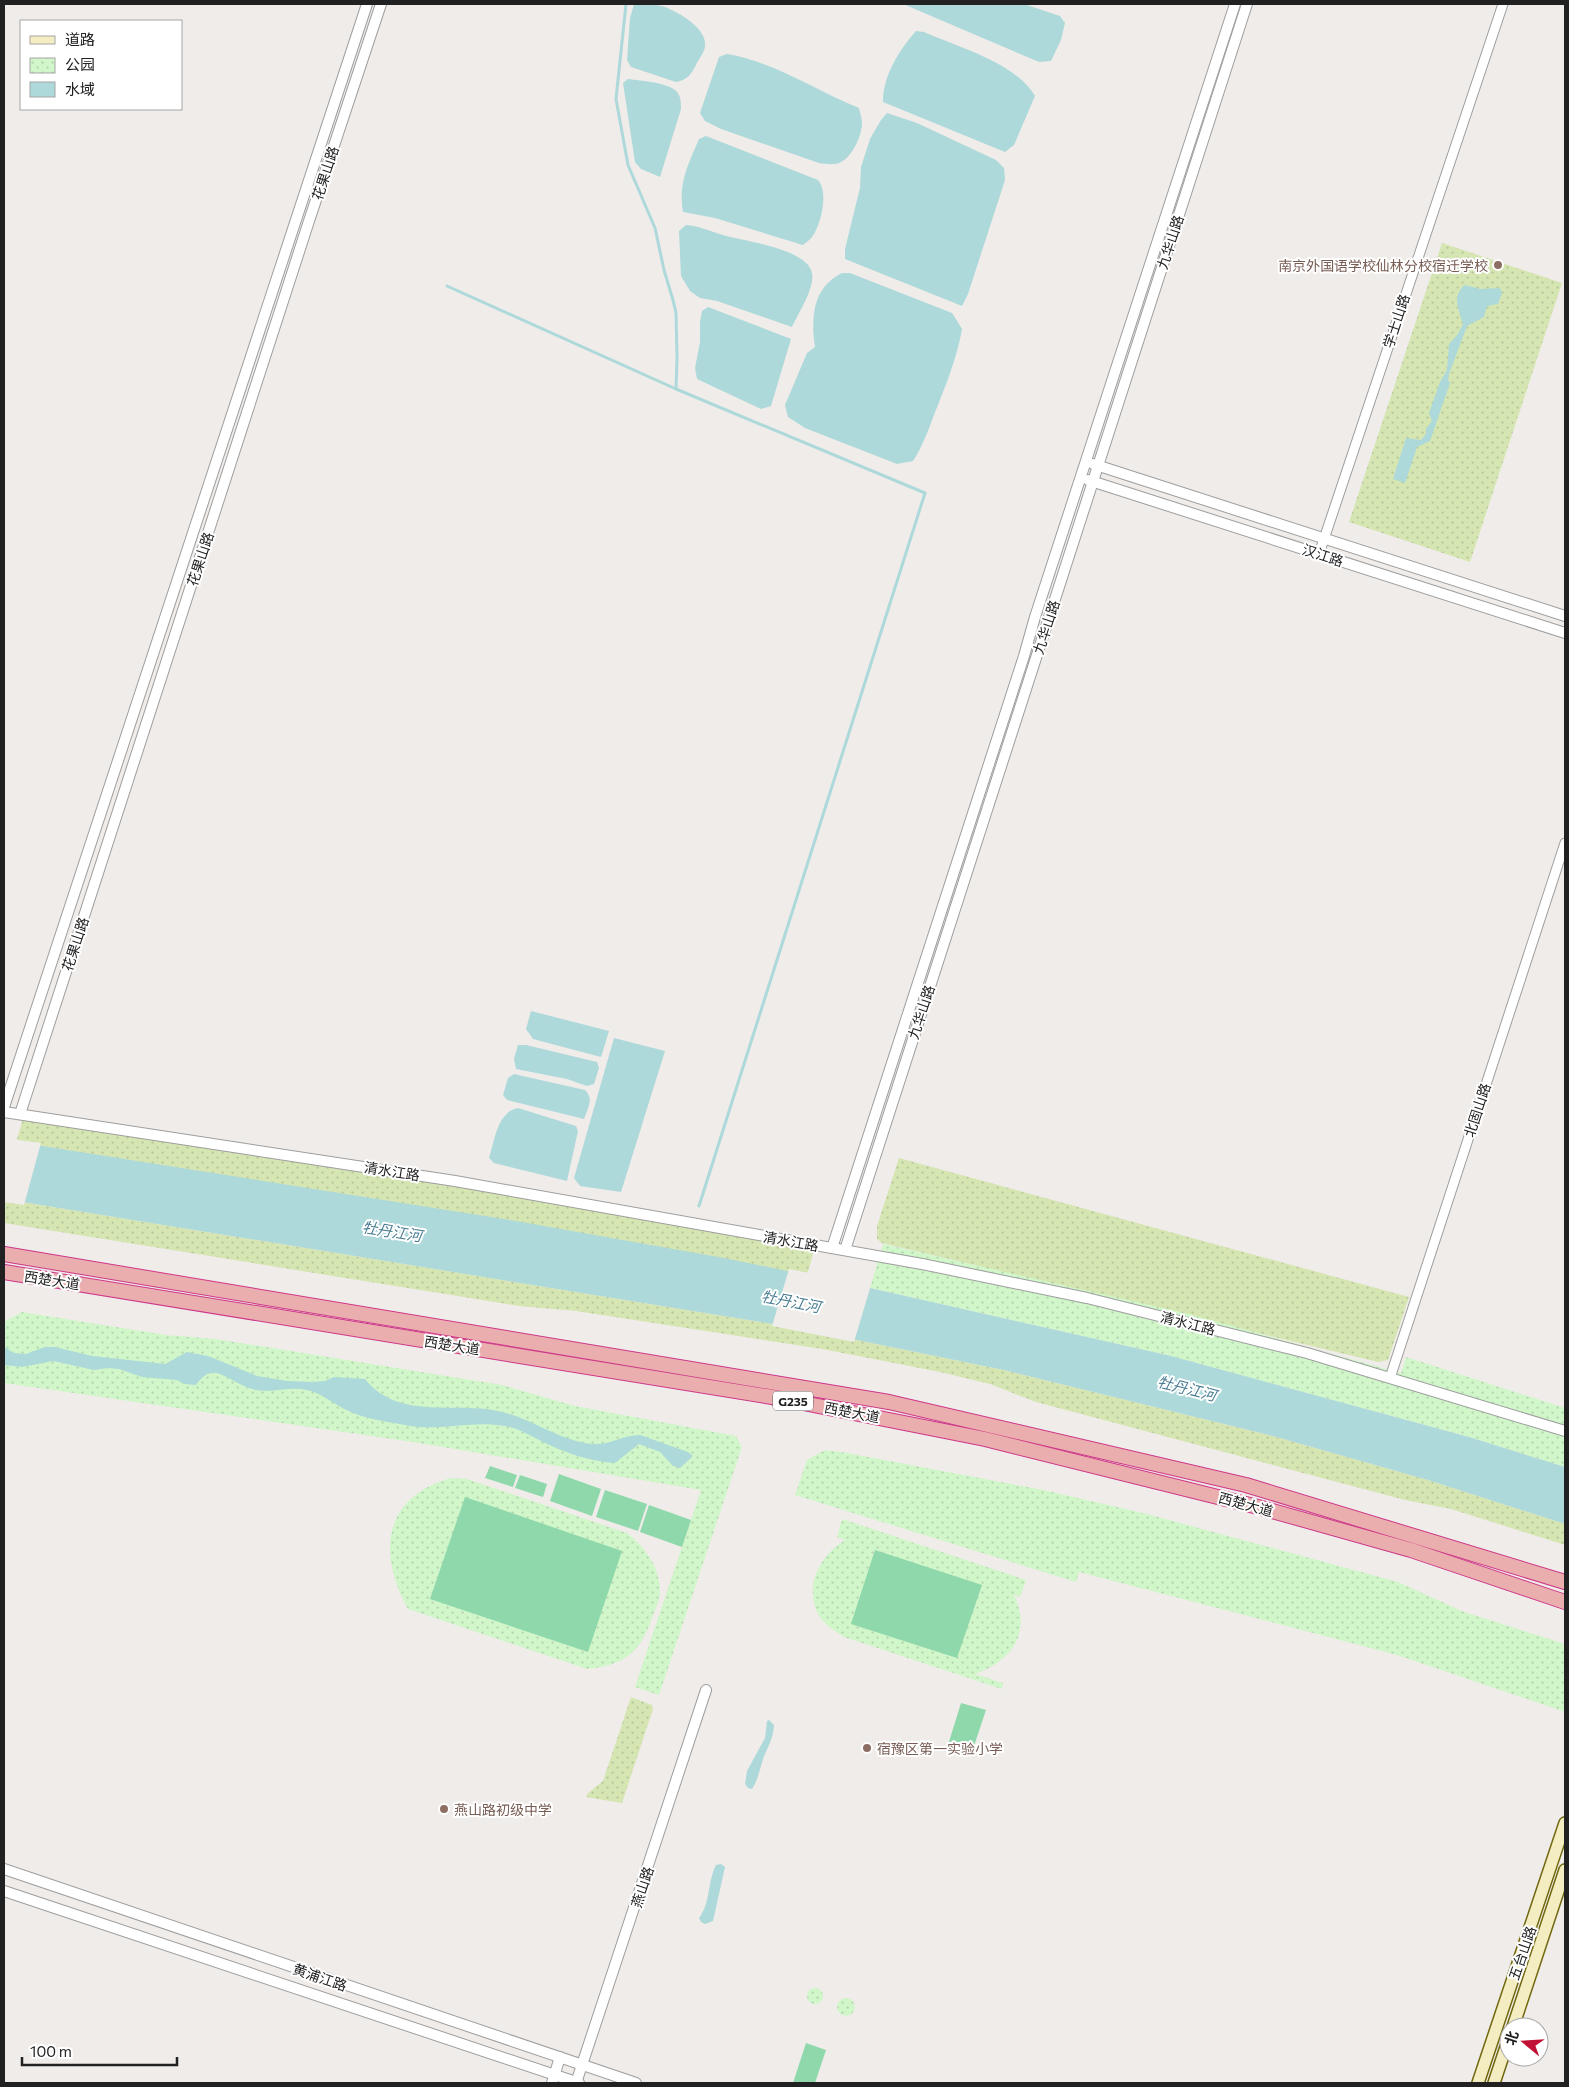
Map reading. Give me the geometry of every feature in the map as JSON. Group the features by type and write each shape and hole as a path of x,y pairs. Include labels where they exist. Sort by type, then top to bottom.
{"highway":[{"name":"西楚大道","path":"4,1254 889,1402 1246,1485 1565,1582"},
{"name":"西楚大道","path":"4,1272 775,1397 985,1439 1258,1506 1411,1550 1565,1602"}],"main road":[{"name":"五台山路","path":"1478,2083 1565,1823"},
{"name":"五台山路","path":"1516,2017 1565,1870"},
{"path":"1494,2083 1499,2067"}],"street":[{"name":"花果山路","path":"4,1107 367,4"},
{"name":"花果山路","path":"20,1114 301,245 382,4"},
{"name":"九华山路","path":"832,1248 1080,477 1235,4"},
{"name":"九华山路","path":"844,1250 1247,4"},
{"name":"学士山路","path":"1319,554 1503,4"},
{"name":"汉江路","path":"1086,462 1565,616"},
{"name":"汉江路","path":"1080,477 1565,633"},
{"name":"北固山路","path":"1390,1378 1565,843"},
{"name":"清水江路","path":"4,1112 455,1181 922,1264 1087,1298 1307,1353 1565,1431"},
{"name":"燕山路","path":"577,2083 706,1690"},
{"name":"黄浦江路","path":"4,1869 636,2083"},
{"name":"黄浦江路","path":"4,1891 553,2079 577,2083"},
{"path":"553,2079 560,2057"}],"green space":[{"path":"1442,243 1562,283 1470,562 1349,522"},
{"path":"23,1119 409,1178 815,1247 807,1275 16,1142"},
{"path":"899,1158 1409,1297 1388,1360 1378,1362 882,1243 877,1239 877,1226"},
{"path":"4,1199 798,1328 1004,1370 1273,1436 1428,1480 1565,1524 1565,1545 1451,1509 1405,1500 1036,1402 990,1384 940,1372 822,1349 576,1311 519,1306 4,1223"},
{"path":"883,1244 1189,1314 1401,1373 1406,1357 1565,1408 1565,1467 1469,1437 1171,1356 870,1288"},
{"path":"22,1312 166,1335 216,1339 502,1385 575,1406 736,1436 742,1447 659,1695 635,1687 701,1490 413,1442 4,1383 4,1322"},
{"path":"825,1450 1043,1490 1143,1513 1398,1582 1464,1612 1562,1643 1565,1646 1565,1712 1397,1655 1079,1572 1076,1582 795,1495 807,1460"},
{"path":"490,1466 517,1475 513,1487 485,1478"},
{"path":"559,1474 601,1489 592,1516 550,1501"},
{"path":"520,1475 547,1484 543,1497 515,1488"},
{"path":"451,1478 467,1479 627,1533 634,1539 645,1551 654,1566 660,1592 648,1630 636,1648 629,1655 611,1665 587,1669 408,1609 398,1588 392,1568 390,1548 392,1530 399,1513 411,1499 428,1487"},
{"path":"605,1490 647,1504 638,1531 596,1517"},
{"path":"465,1497 622,1551 588,1652 430,1599"},
{"path":"649,1505 691,1520 682,1547 640,1532"},
{"path":"842,1519 1026,1580 1020,1597 1014,1595 1021,1622 1015,1644 999,1662 975,1674 1003,1683 1002,1689 844,1637 825,1623 815,1606 813,1584 821,1563 836,1546 845,1540 837,1537"},
{"path":"875,1550 982,1585 957,1658 851,1624"},
{"path":"631,1697 652,1705 653,1709 622,1803 586,1797 588,1793 603,1781"},
{"path":"961,1703 986,1710 972,1752 948,1745"},
{"path":"815,1988 821,1990 823,1996 821,2002 815,2004 809,2002 807,1996 809,1990"},
{"path":"846,1998 852,2001 855,2007 852,2013 846,2016 840,2013 837,2007 840,2001"},
{"path":"806,2043 826,2050 815,2083 793,2083"}],"water":[{"path":"634,4 665,7 692,22 698,28 705,40 705,47 689,76 676,82 631,67 627,60 630,18"},
{"path":"903,4 1024,4 1060,16 1065,23 1061,40 1051,61 1039,62"},
{"path":"916,31 924,32 985,57 1014,74 1026,84 1035,96 1014,145 1005,152 883,102 886,83 893,64"},
{"path":"727,54 762,63 859,108 862,128 852,152 837,164 819,163 721,129 705,121 700,113 719,57"},
{"path":"628,79 665,85 675,90 680,96 681,109 660,177 641,169 635,162 623,83"},
{"path":"887,113 917,123 996,160 1004,168 1005,180 968,294 962,306 845,259 845,249 860,188 861,167 870,139"},
{"path":"706,136 818,180 823,192 821,217 810,239 803,245 715,218 683,212 682,192 685,174 699,139"},
{"path":"686,225 774,247 799,258 808,265 812,273 811,286 792,327 717,301 700,298 690,291 681,276 679,231"},
{"path":"842,273 850,273 952,313 962,329 946,383 925,439 913,461 897,464 805,428 788,417 785,405 807,353 815,347 813,325 819,295 832,279"},
{"path":"1465,285 1480,289 1500,288 1502,293 1498,304 1487,306 1484,317 1467,326 1449,374 1448,380 1450,383 1430,441 1417,447 1405,483 1393,479 1406,438 1421,440 1432,421 1429,413 1440,382 1447,370 1449,344 1458,334 1463,324 1457,298"},
{"path":"708,307 791,339 771,406 761,409 697,379 695,368 700,342 700,322 702,311"},
{"path":"531,1011 609,1031 601,1057 533,1039 526,1029"},
{"path":"614,1038 665,1051 621,1192 580,1186 574,1178"},
{"path":"518,1045 526,1045 597,1062 599,1068 594,1084 587,1086 567,1079 516,1069 514,1059"},
{"path":"514,1074 585,1090 590,1100 584,1119 507,1100 503,1095 508,1078"},
{"path":"518,1108 576,1126 578,1131 567,1181 494,1163 489,1158 501,1121 505,1115"},
{"name":"牡丹江河","path":"4,1140 516,1221 724,1258 870,1288 1171,1356 1469,1437 1565,1467 1565,1524 1428,1480 1273,1436 1004,1370 798,1328 4,1199"},
{"path":"4,1347 14,1353 26,1354 45,1347 55,1347 92,1356 165,1364 187,1352 208,1356 257,1376 287,1381 325,1381 334,1377 365,1379 379,1393 395,1401 431,1407 488,1409 517,1417 570,1439 592,1444 640,1435 688,1452 693,1456 680,1468 673,1466 660,1452 639,1444 615,1463 605,1462 569,1453 510,1427 481,1424 422,1427 388,1422 351,1412 307,1390 261,1391 213,1373 207,1374 196,1385 185,1384 177,1380 142,1377 119,1369 94,1370 53,1361 22,1367 4,1365"},
{"path":"769,1720 774,1725 771,1739 756,1782 752,1789 748,1788 745,1784 747,1771 765,1738 767,1721"},
{"path":"721,1864 725,1867 713,1921 705,1924 699,1918 705,1906 713,1872 716,1865"}],"pier":[{"path":"4,1138 41,1143 24,1205 4,1202"},
{"path":"789,1269 871,1285 854,1342 772,1326"}],"waterway":[{"path":"626,4 616,99 628,165 655,228 676,313 676,389"},
{"path":"447,286 676,389 925,493 699,1206"}],"place":[{"name":"南京外国语学校仙林分校宿迁学校","path":"1498,265"},
{"name":"宿豫区第一实验小学","path":"867,1748"},
{"name":"燕山路初级中学","path":"444,1809"}]}
